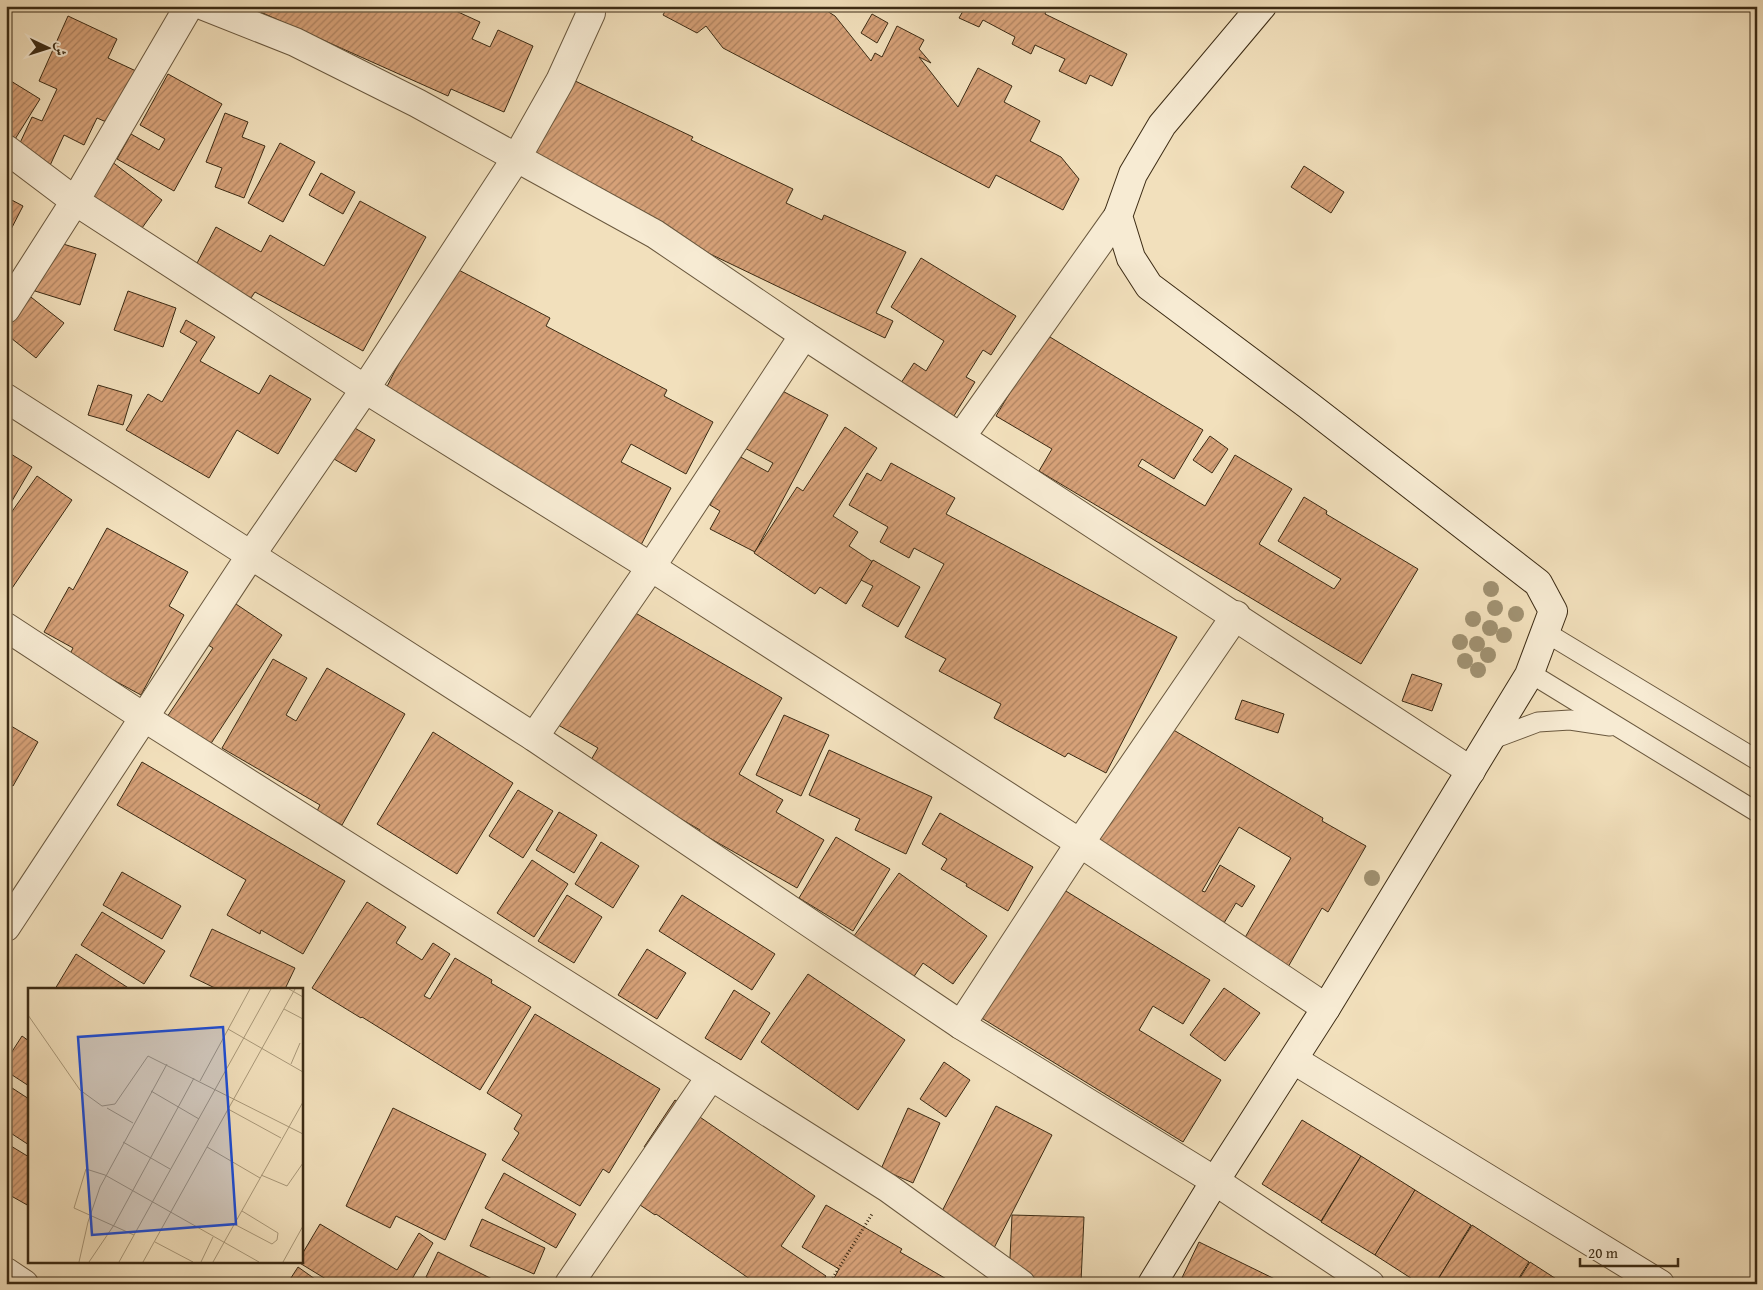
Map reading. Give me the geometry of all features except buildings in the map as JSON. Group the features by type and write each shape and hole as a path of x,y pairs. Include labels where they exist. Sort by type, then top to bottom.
{"street":[{"path":"6,309 75,201 189,6"},
{"path":"204,6 295,42 417,103 655,234 804,334 1236,615 1471,771"},
{"path":"6,927 251,555 365,389 517,157 560,82 591,13 591,6"},
{"path":"961,437 1118,216 1133,174 1162,125 1262,6"},
{"path":"6,150 75,201 365,389 651,567 1080,843 1326,1008"},
{"path":"1118,216 1131,258 1149,286 1308,405 1538,583 1553,611 1530,673 1294,1060 1215,1181 1152,1284"},
{"path":"534,737 651,567 804,334"},
{"path":"6,398 534,737 962,1025 1215,1181 1370,1284"},
{"path":"962,1025 1080,843 1236,615"},
{"path":"6,627 145,718 888,1188 1021,1284"},
{"path":"1294,1060 1660,1284"},
{"path":"569,1284 711,1076"},
{"path":"6,1272 24,1284"}],"lane":[{"path":"1545,632 1757,760"},
{"path":"1530,673 1757,812"},
{"path":"1490,740 1538,722 1570,720 1617,727"}],"path":[{"path":"829,1284 888,1188"}]}
